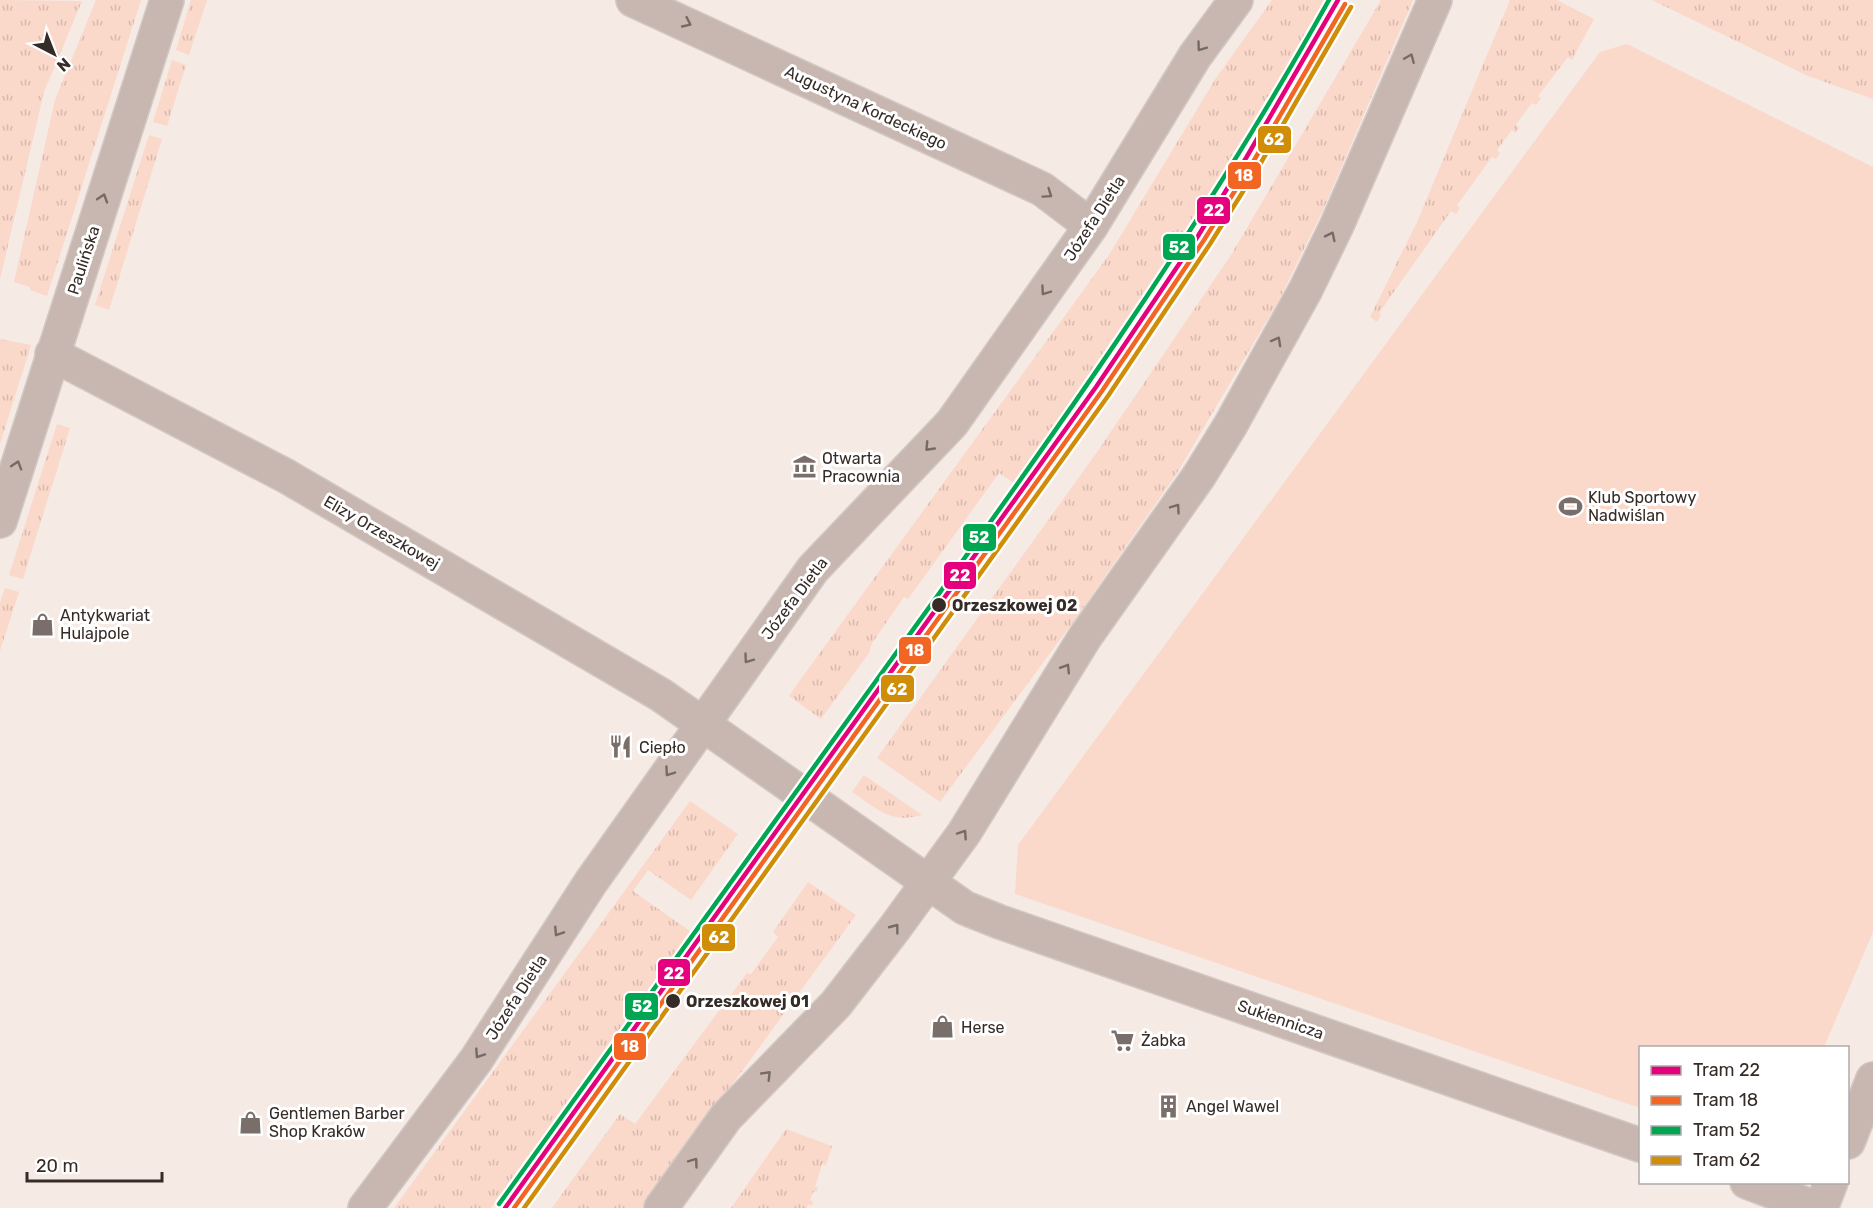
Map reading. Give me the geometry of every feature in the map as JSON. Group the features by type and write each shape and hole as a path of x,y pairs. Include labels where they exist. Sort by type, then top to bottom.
{"street":[{"name":"Paulińska","path":"0,521 167,0"},
{"name":"Augustyna Kordeckiego","path":"633,0 1042,189 1091,226"},
{"name":"Józefa Dietla","path":"365,1208 476,1060 591,882 813,569 952,423 1091,226 1195,56 1236,0"},
{"path":"661,1208 726,1117 836,1004 894,929 964,833 1085,637 1199,476 1230,426 1306,289 1346,204 1435,0"},
{"name":"Elizy Orzeszkowej","path":"52,354 286,476 661,695 928,881"},
{"name":"Sukiennicza","path":"928,881 965,908 1000,922 1639,1144"},
{"path":"1849,1139 1873,1079"},
{"path":"1752,1184 1818,1208 1830,1184"}],"green space":[{"path":"0,0 82,1 44,92 0,279"},
{"path":"96,0 141,0 47,296 14,282 55,100"},
{"path":"191,0 207,0 189,55 176,50"},
{"path":"1272,0 1325,0 1253,125 1176,246 1014,483 999,473 908,599 904,597 872,643 869,653 821,719 789,696 1109,255 1216,78"},
{"path":"1381,0 1413,0 1323,210 1279,300 1177,473 1076,618 940,802 877,758 1095,455 1231,255"},
{"path":"1510,0 1557,0 1594,19 1572,60 1568,57 1538,96 1541,98 1536,105 1532,103 1516,124 1519,128 1515,133 1512,130 1497,150 1500,153 1496,159 1492,157 1457,205 1460,208 1456,214 1451,211 1379,313 1381,315 1377,322 1370,317 1417,222"},
{"path":"1652,0 1873,0 1873,99 1808,76"},
{"name":"Klub Sportowy Nadwiślan","path":"1627,44 1873,167 1873,932 1824,1046 1639,1046 1639,1108 1015,894 1018,845 1600,52"},
{"path":"172,60 186,65 167,126 153,122"},
{"path":"149,135 162,139 109,310 95,305"},
{"path":"0,339 31,345 0,444"},
{"path":"57,424 70,428 23,579 9,575"},
{"path":"5,588 19,592 0,651 0,603"},
{"path":"864,775 922,815 901,818 884,813 869,804 852,792"},
{"path":"690,801 738,834 691,900 648,870 633,891 691,932 491,1208 394,1208"},
{"path":"808,882 856,915 642,1208 552,1208 620,1114 635,1124 747,973 751,974 778,937 773,932"},
{"path":"786,1129 832,1146 826,1165 822,1164 815,1187 818,1187 816,1192 814,1191 810,1200 813,1202 812,1206 808,1204 807,1208 731,1208"}],"tram line":[{"name":"52","path":"499,1204 945,585 1118,340 1227,173 1329,0"},
{"name":"22","path":"505,1208 1096,387 1198,236 1338,0"},
{"name":"18","path":"514,1208 1102,391 1204,240 1253,162 1345,4"},
{"name":"62","path":"524,1208 1108,396 1210,244 1259,166 1351,7"}],"place":[{"name":"Otwarta Pracownia","path":"804,467"},
{"name":"Klub Sportowy Nadwiślan","path":"1570,506"},
{"name":"Orzeszkowej 02","path":"939,605"},
{"name":"Antykwariat Hulajpole","path":"42,624"},
{"name":"Ciepło","path":"621,747"},
{"name":"Orzeszkowej 01","path":"673,1001"},
{"name":"Herse","path":"943,1027"},
{"name":"Żabka","path":"1123,1040"},
{"name":"Angel Wawel","path":"1168,1106"},
{"name":"Gentlemen Barber Shop Kraków","path":"251,1122"}]}
